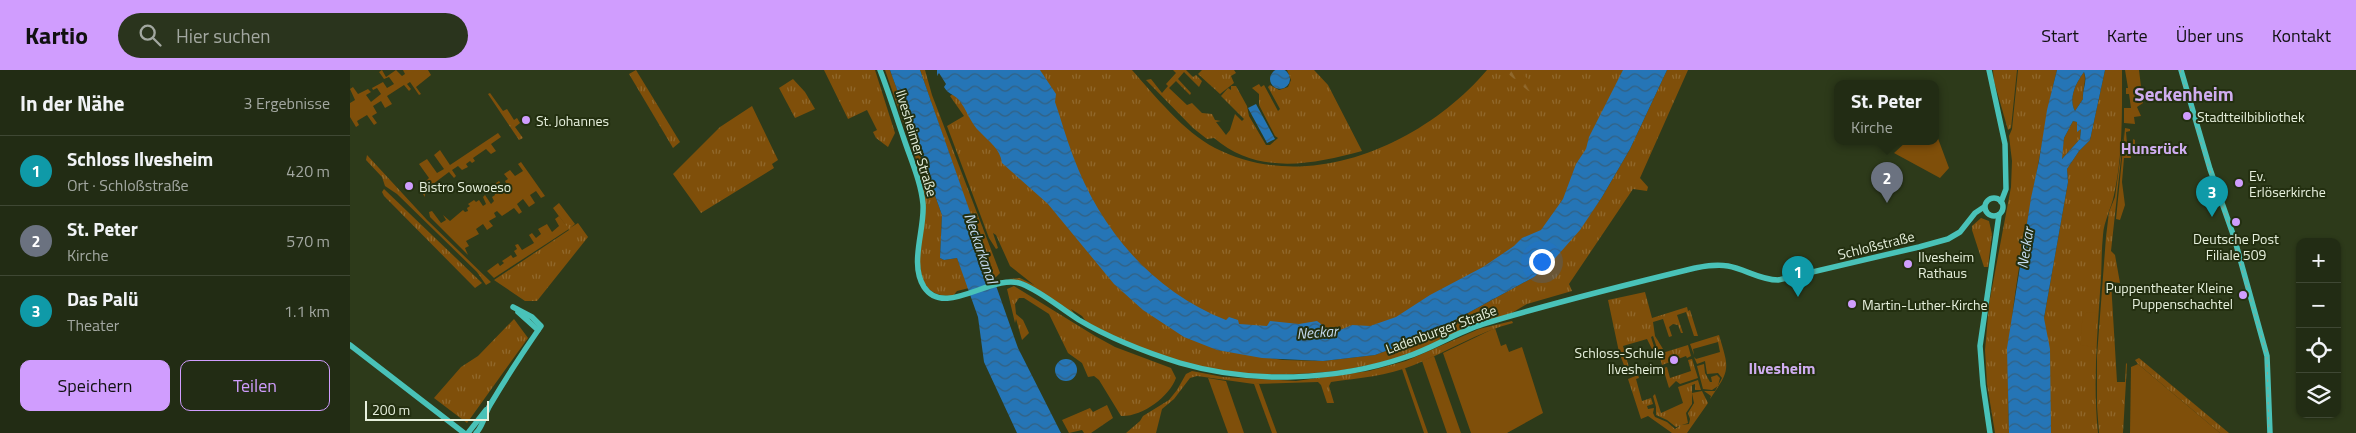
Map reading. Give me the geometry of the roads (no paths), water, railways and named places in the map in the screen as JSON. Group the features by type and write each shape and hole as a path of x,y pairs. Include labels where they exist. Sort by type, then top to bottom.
{"main road":[{"name":"Ilvesheimer Straße","path":"880,70 922,195 923,221 918,265 921,279 929,292 940,298 970,293 1005,281"},
{"path":"1989,70 2004,132 2006,156 2006,189 1999,200 2003,207 1996,215 1998,229 1980,346 1990,433"},
{"path":"2181,70 2205,151 2234,237 2267,356 2270,433"},
{"name":"Schloßstraße","path":"1778,280 1948,239 1960,232 1972,218 1985,210 1988,200 1999,200"},
{"path":"1985,210 1996,215"},
{"name":"Ladenburger Straße","path":"1005,281 1022,284 1105,334 1155,355 1214,371 1284,377 1321,375 1383,364 1487,323 1702,267 1727,266 1764,278 1778,280"},
{"path":"479,431 488,409 539,328"},
{"path":"350,345 466,433 488,409"}],"water":[{"path":"1276,69 1284,69 1290,75 1290,83 1284,89 1276,89 1270,83 1270,75"},
{"name":"Neckarkanal","path":"890,70 920,70 1018,348 1061,433 1017,433 984,362 978,317 957,258 944,260 940,258 942,215"},
{"name":"Neckar","path":"937,70 1040,70 1056,94 1055,102 1070,149 1084,183 1114,232 1132,255 1152,275 1199,308 1226,320 1229,317 1238,320 1239,324 1267,326 1270,321 1299,324 1317,321 1333,333 1352,325 1370,326 1396,317 1430,295 1483,267 1514,246 1522,238 1541,230 1563,199 1576,164 1586,149 1589,137 1623,70 1667,70 1630,149 1602,197 1580,230 1550,264 1534,277 1426,336 1375,355 1323,361 1262,358 1217,350 1184,337 1143,310 1114,284 1048,204 1002,163 997,149 977,128 956,97 944,87 946,84 939,73 937,76"},
{"name":"Neckar","path":"2057,70 2105,70 2090,140 2079,151 2067,169 2068,182 2044,318 2050,349 2051,433 2009,433 2007,348 2047,110","holes":["2084,72 2083,99 2075,111 2072,101 2073,96 2078,81","2073,121 2077,122 2077,132 2081,129 2080,139 2062,159 2064,138"]},
{"path":"1256,104 1275,139 1267,143 1248,108"},
{"path":"1066,359 1074,362 1077,370 1074,378 1066,381 1058,378 1055,370 1058,362"}],"railway":[{"path":"2180,70 2204,153 2230,228 2267,356 2269,433"}],"place":[{"name":"Stadtteilbibliothek","path":"2187,116"},
{"name":"St. Johannes","path":"526,120"},
{"name":"Ev. Erlöserkirche","path":"2239,183"},
{"name":"Bistro Sowoeso","path":"409,186"},
{"name":"St. Peter","path":"1887,203"},
{"name":"Das Palü","path":"2212,217"},
{"name":"Deutsche Post Filiale 509","path":"2236,222"},
{"name":"Ilvesheim Rathaus","path":"1908,264"},
{"name":"Puppentheater Kleine Puppenschachtel","path":"2243,295"},
{"name":"Schloss Ilvesheim","path":"1798,297"},
{"name":"Martin-Luther-Kirche","path":"1852,304"},
{"name":"Schloss-Schule Ilvesheim","path":"1674,360"}],"district":[{"name":"Seckenheim","path":"2184,93"},
{"name":"Hunsrück","path":"2154,148"},
{"name":"Ilvesheim","path":"1782,368"}]}
